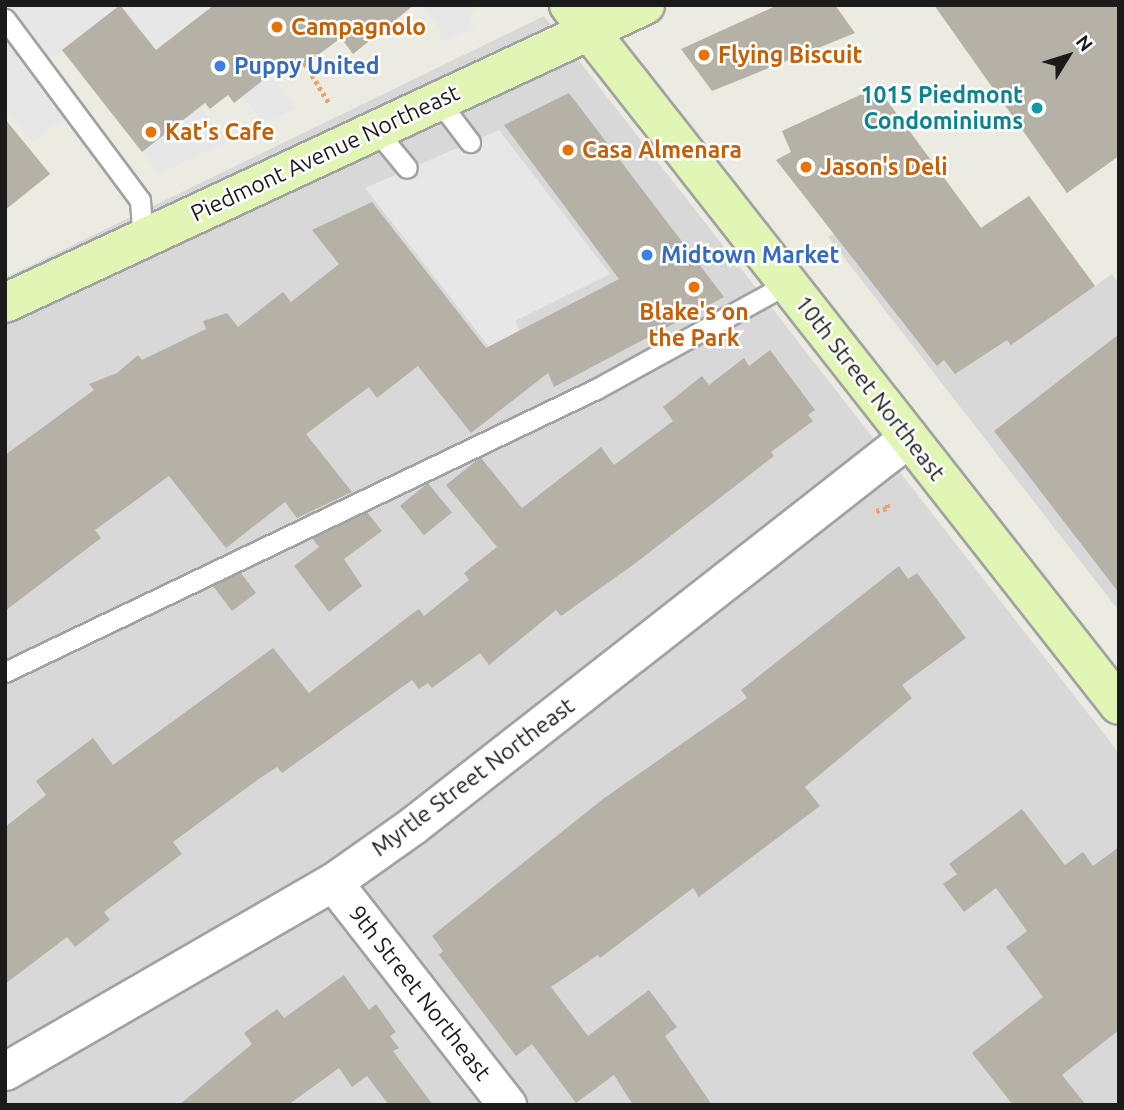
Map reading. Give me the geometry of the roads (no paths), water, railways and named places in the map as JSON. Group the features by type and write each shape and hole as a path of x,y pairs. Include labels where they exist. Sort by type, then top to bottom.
{"main road":[{"name":"Piedmont Avenue Northeast","path":"5,303 438,100 578,17 645,5"},
{"name":"10th Street Northeast","path":"578,17 1119,705"}],"street":[{"name":"Myrtle Street Northeast","path":"5,1071 333,882 412,826 909,437"},
{"name":"9th Street Northeast","path":"333,882 507,1105"}],"lane":[{"path":"5,19 140,200 143,239"},
{"path":"438,100 470,142"},
{"path":"375,129 407,169"},
{"path":"5,671 596,389 789,284"}],"place":[{"name":"Campagnolo","path":"277,27"},
{"name":"Flying Biscuit","path":"704,55"},
{"name":"Puppy United","path":"220,66"},
{"name":"1015 Piedmont Condominiums","path":"1037,108"},
{"name":"Kat's Cafe","path":"151,132"},
{"name":"Casa Almenara","path":"568,150"},
{"name":"Jason's Deli","path":"806,167"},
{"name":"Midtown Market","path":"647,255"},
{"name":"Blake's on the Park","path":"694,287"}]}
